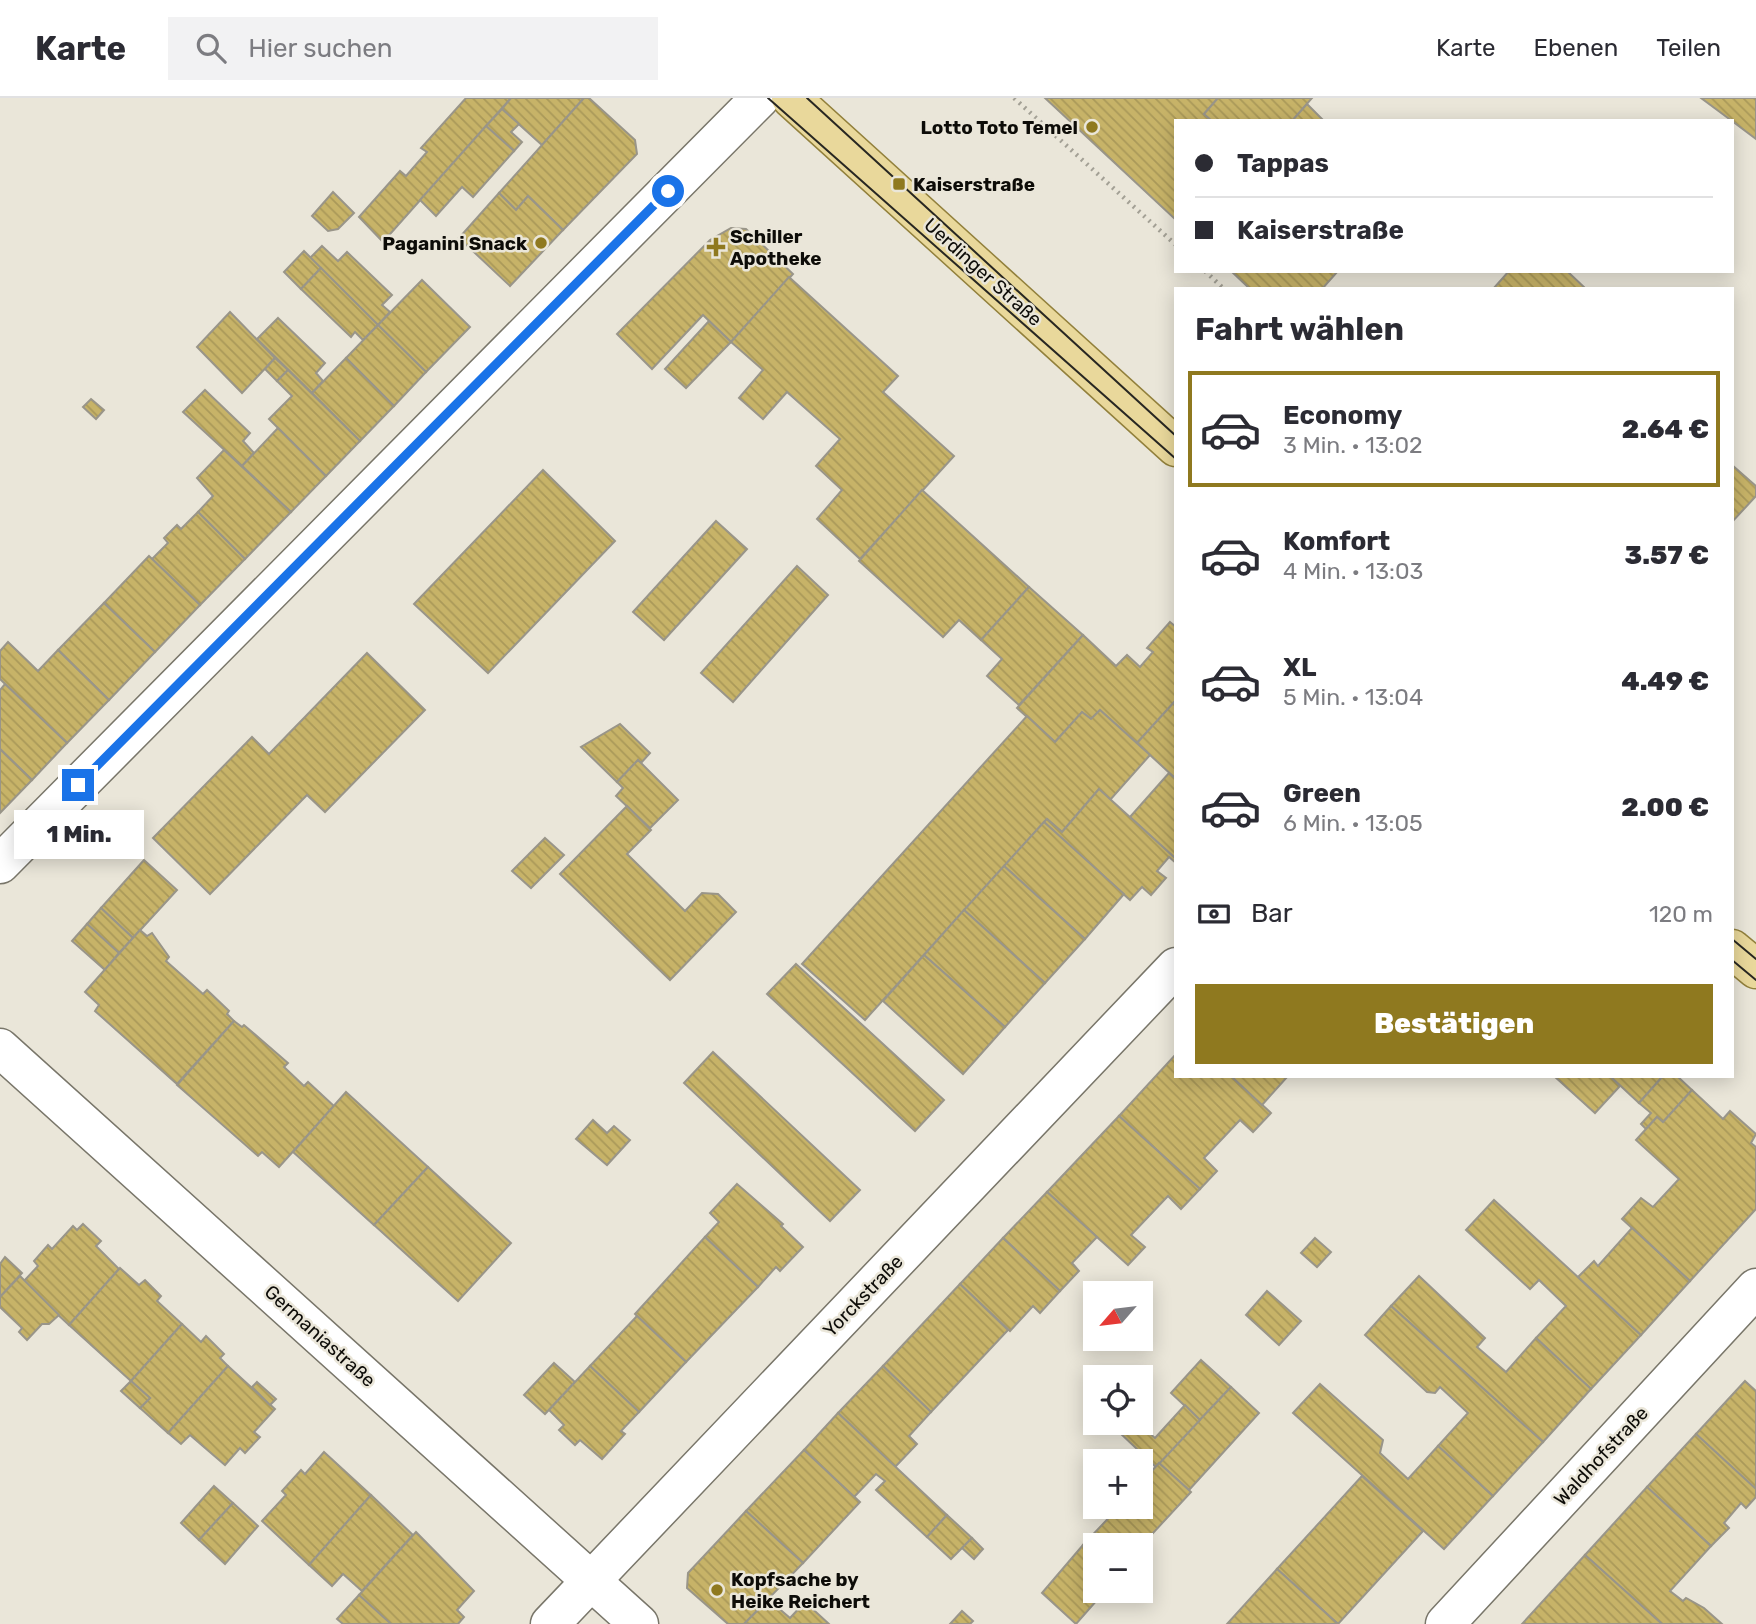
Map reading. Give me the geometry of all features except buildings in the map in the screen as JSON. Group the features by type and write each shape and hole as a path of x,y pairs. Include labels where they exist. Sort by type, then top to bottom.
{"main road":[{"name":"Uerdinger Straße","path":"790,98 1174,445"},
{"path":"1734,951 1756,969"}],"street":[{"path":"0,864 760,98"},
{"name":"Yorckstraße","path":"550,1624 1174,969"},
{"name":"Germaniastraße","path":"0,1048 639,1624"},
{"name":"Waldhofstraße","path":"1445,1624 1756,1288"}],"path":[{"path":"1014,98 1174,243"},
{"path":"1207,273 1222,287"}],"tram line":[{"path":"768,98 1174,457"},
{"path":"807,98 1174,434"},
{"path":"1734,941 1756,959"},
{"path":"1734,962 1756,980"}],"place":[{"name":"Lotto Toto Temel","path":"1092,127"},
{"name":"Kaiserstraße","path":"899,184"},
{"name":"Paganini Snack","path":"541,243"},
{"name":"Schiller Apotheke","path":"716,247"},
{"name":"Kopfsache by Heike Reichert","path":"717,1590"}],"route":[{"path":"78,785 668,191"}]}
